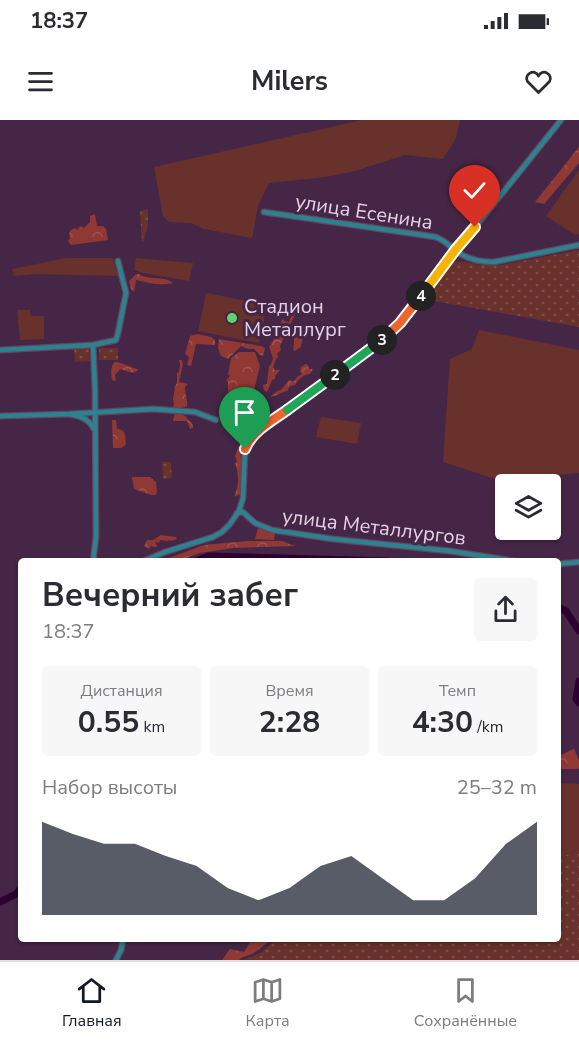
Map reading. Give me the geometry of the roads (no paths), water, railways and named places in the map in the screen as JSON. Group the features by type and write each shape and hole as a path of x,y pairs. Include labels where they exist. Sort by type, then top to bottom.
{"street":[{"path":"151,558 213,537 230,524 243,498 245,449 248,441 400,323 561,120"},
{"name":"улица Есенина","path":"264,212 436,237 470,259 483,262 494,262 579,245"},
{"path":"0,350 93,345 116,340 126,292 117,261"},
{"path":"93,345 96,537 93,558"},
{"path":"0,416 153,409 195,412 216,420"},
{"path":"70,414 87,420 95,431"},
{"name":"улица Металлургов","path":"237,513 243,512 248,519 272,530 495,558"},
{"path":"561,564 579,562"},
{"path":"116,960 122,942"}],"waterway":[{"path":"204,558 209,556 281,558"},
{"path":"561,608 566,611 579,631"},
{"path":"579,681 576,699 579,703"},
{"path":"0,902 18,892"}],"place":[{"name":"Стадион Металлург","path":"232,318"}]}
